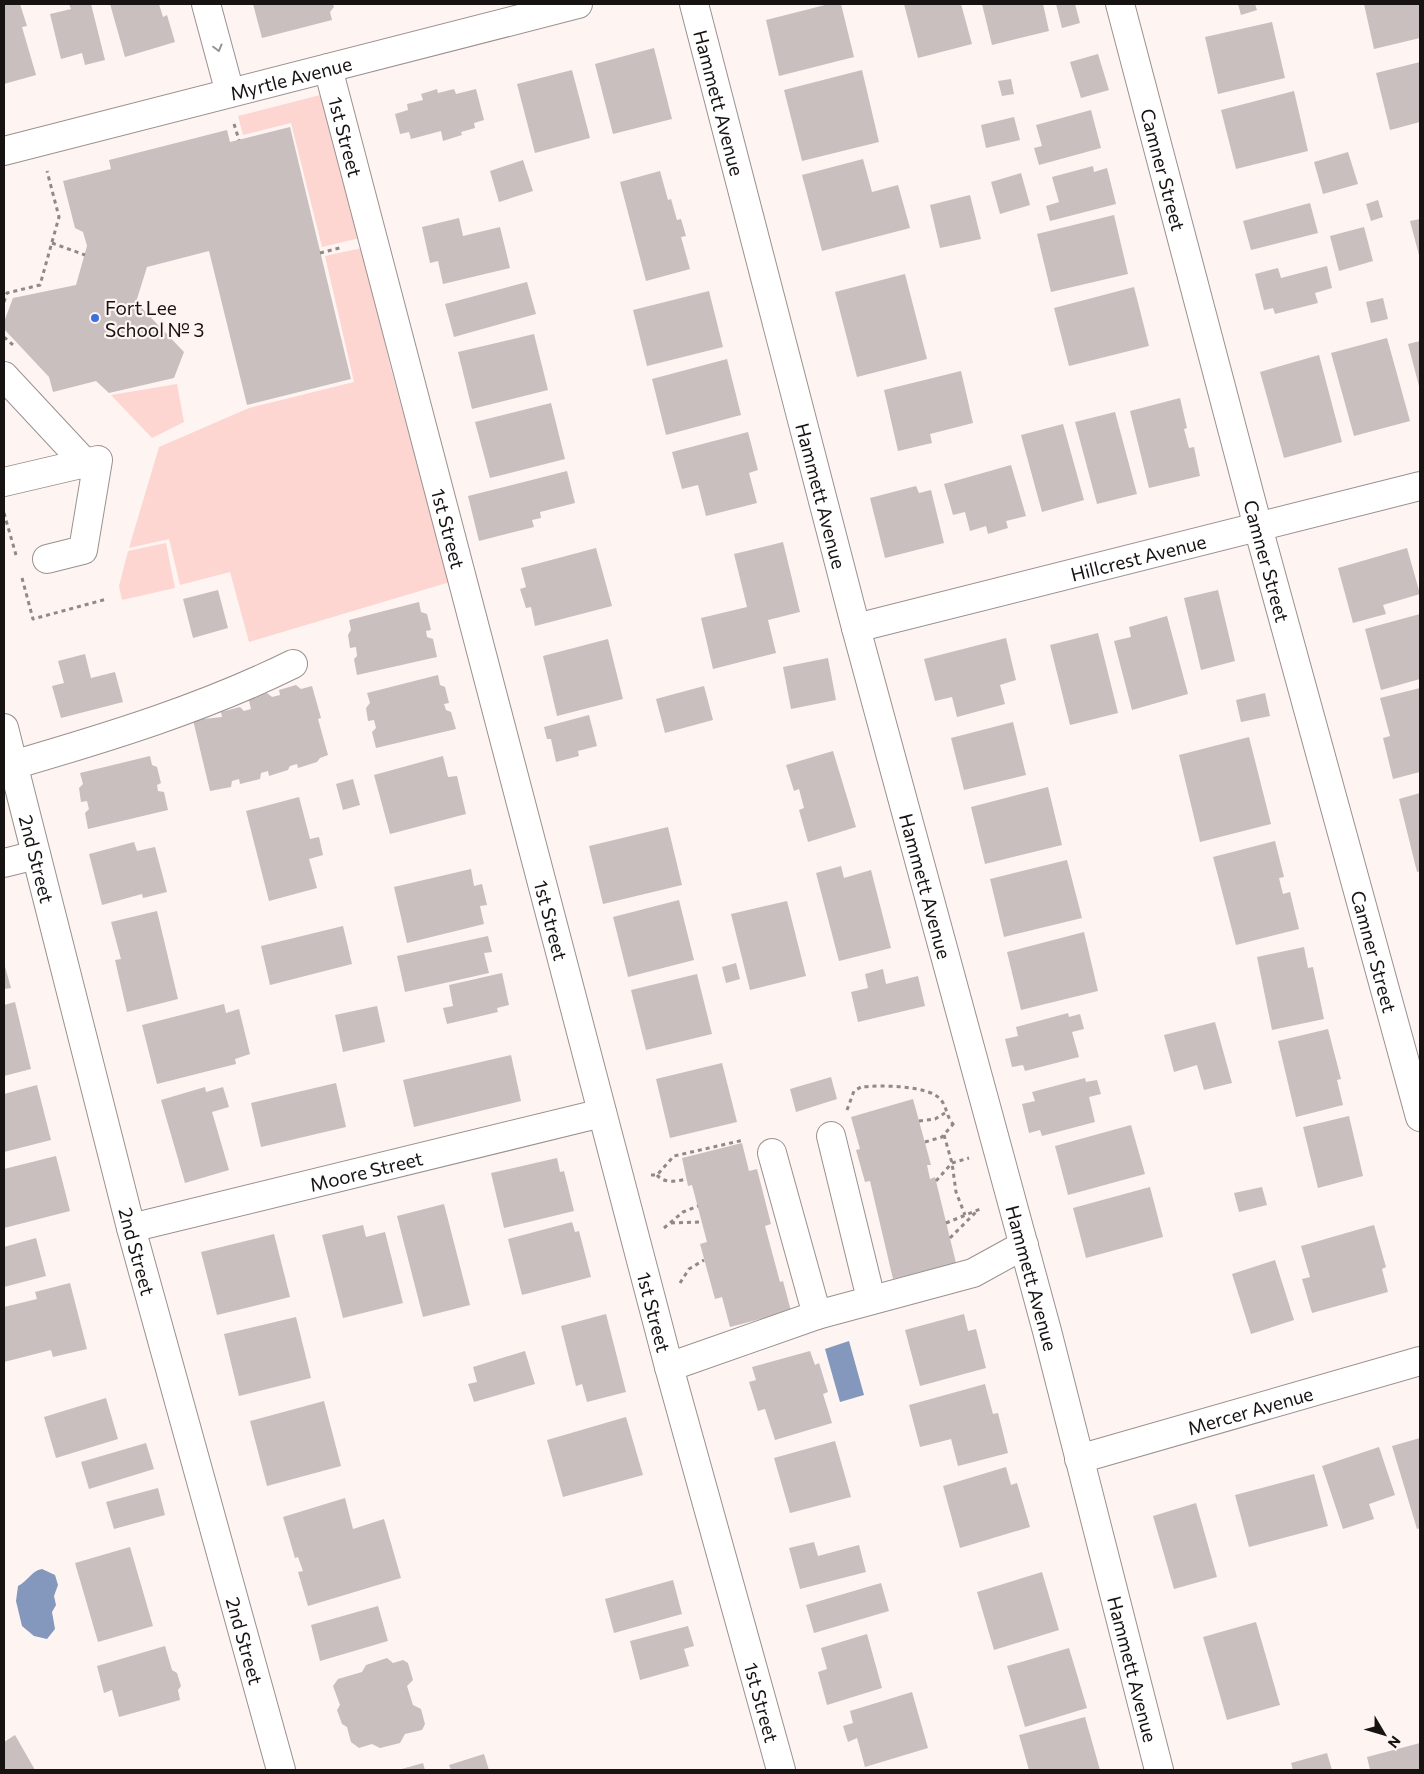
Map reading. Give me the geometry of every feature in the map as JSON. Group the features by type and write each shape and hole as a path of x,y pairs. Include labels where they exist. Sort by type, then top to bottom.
{"street":[{"path":"206,4 230,93"},
{"name":"Myrtle Avenue","path":"4,151 578,4"},
{"name":"Hammett Avenue","path":"694,4 856,628 1024,1245 1159,1770"},
{"name":"Camner Street","path":"1120,4 1258,527 1420,1117"},
{"name":"1st Street","path":"328,68 669,1367 781,1770"},
{"path":"4,376 85,463"},
{"path":"4,482 98,460 82,550 47,559"},
{"name":"Hillcrest Avenue","path":"856,628 1420,486"},
{"path":"13,765 120,733 244,688 293,664"},
{"name":"2nd Street","path":"4,728 131,1228 280,1770"},
{"path":"4,863 36,855"},
{"name":"Moore Street","path":"131,1228 602,1113"},
{"path":"837,1125 872,1299"},
{"path":"761,1146 817,1315"},
{"path":"669,1367 817,1315 973,1273 1024,1245"},
{"name":"Mercer Avenue","path":"1079,1459 1420,1361"}],"path":[{"path":"234,122 239,140"},
{"path":"4,302 7,293 40,285 59,217 39,142"},
{"path":"52,243 85,255"},
{"path":"4,337 13,345"},
{"path":"837,1125 846,1112 854,1091 866,1086 928,1091 941,1100 945,1113 953,1124"},
{"path":"925,1142 936,1140 944,1135 965,1112 986,1106"},
{"path":"919,1121 935,1119 945,1113"},
{"path":"944,1135 952,1163 956,1192 965,1215"},
{"path":"657,1174 674,1156 761,1146"},
{"path":"936,1181 952,1163 999,1153"},
{"path":"617,1170 657,1174 660,1178 667,1181 687,1179"},
{"path":"946,1223 976,1212 1010,1195"},
{"path":"636,1240 671,1224 683,1212 698,1206"},
{"path":"950,1238 976,1212"},
{"path":"671,1224 702,1222"}],"shaded area":[{"path":"324,94 360,238 322,247 291,123 243,135 238,116"},
{"path":"362,248 391,369 450,582 249,642 230,572 180,585 169,539 129,548 159,447 249,408 354,382 325,256"},
{"path":"177,384 184,422 152,438 111,395"},
{"path":"166,543 175,588 122,600 119,586 128,551"}],"water":[{"path":"849,1341 864,1395 840,1402 825,1349"},
{"path":"42,1569 55,1575 58,1585 54,1596 56,1605 52,1612 55,1629 47,1639 34,1636 22,1626 16,1601 18,1586 35,1572"}],"building":[{"path":"4,4 20,4 27,26 22,27 36,75 4,84"},
{"path":"69,4 91,4 105,60 85,65 82,53 61,59 50,14 71,9"},
{"path":"110,4 159,4 163,17 167,15 175,42 125,57"},
{"path":"253,4 333,4 334,7 330,12 332,20 262,38"},
{"path":"829,4 841,4 854,57 779,76 766,20"},
{"path":"904,4 961,4 972,44 918,58"},
{"path":"982,4 1043,4 1049,31 992,45"},
{"path":"1056,4 1075,4 1080,23 1062,28"},
{"path":"1238,4 1255,4 1257,10 1241,15"},
{"path":"1364,4 1420,4 1420,38 1374,49"},
{"path":"1272,22 1285,78 1218,94 1205,37"},
{"path":"654,48 672,119 613,134 595,64"},
{"path":"1098,54 1109,90 1081,98 1070,62"},
{"path":"1420,62 1420,122 1390,130 1376,73"},
{"path":"572,70 590,138 535,153 517,84"},
{"path":"862,70 879,142 802,161 784,90"},
{"path":"1011,79 1014,94 1002,96 998,81"},
{"path":"437,89 438,93 454,89 456,94 476,89 484,120 474,123 475,128 461,132 462,135 443,141 441,131 411,139 409,132 400,134 395,114 408,110 407,104 423,100 421,94"},
{"path":"1294,91 1308,151 1236,169 1221,110"},
{"path":"1091,110 1101,148 1039,165 1034,148 1042,146 1036,125"},
{"path":"1014,117 1020,140 986,148 981,125"},
{"path":"290,127 351,379 247,405 209,251 147,267 136,302 184,352 174,378 109,393 96,381 53,392 49,377 4,329 4,322 13,298 76,285 87,246 83,232 75,228 63,181 111,169 109,160 227,130 230,142"},
{"path":"1348,152 1358,184 1323,194 1314,162"},
{"path":"863,159 872,192 898,185 910,228 822,251 802,175"},
{"path":"523,160 533,191 499,202 490,171"},
{"path":"1093,166 1094,172 1107,168 1116,204 1050,221 1046,206 1059,202 1052,177"},
{"path":"660,171 668,200 671,199 677,220 681,219 686,236 681,237 690,269 646,281 620,182"},
{"path":"1021,173 1030,205 1000,214 991,182"},
{"path":"970,195 981,239 940,248 930,205"},
{"path":"1378,200 1383,217 1371,221 1366,204"},
{"path":"1310,203 1318,233 1251,250 1243,221"},
{"path":"1114,215 1128,274 1051,292 1037,234"},
{"path":"459,218 463,236 500,227 510,268 443,284 438,261 430,263 422,227"},
{"path":"1420,219 1420,259 1410,221"},
{"path":"1364,227 1373,261 1339,271 1330,236"},
{"path":"1327,266 1332,288 1315,293 1318,303 1275,314 1273,308 1264,310 1255,274 1278,268 1281,278"},
{"path":"905,274 927,359 857,377 835,292"},
{"path":"527,282 536,314 454,337 445,304"},
{"path":"1134,287 1149,346 1069,366 1054,308"},
{"path":"709,291 723,347 647,366 633,310"},
{"path":"1383,298 1388,319 1371,323 1366,302"},
{"path":"534,334 548,390 472,409 458,352"},
{"path":"1387,338 1410,421 1354,436 1331,353"},
{"path":"1420,341 1420,390 1408,344"},
{"path":"1319,355 1342,442 1284,458 1260,372"},
{"path":"727,359 741,415 666,435 652,379"},
{"path":"961,371 973,423 930,434 932,443 898,451 884,390"},
{"path":"1180,398 1187,428 1184,429 1189,448 1194,447 1200,476 1149,488 1130,411"},
{"path":"551,403 565,459 490,478 475,422"},
{"path":"1115,412 1137,494 1097,504 1075,422"},
{"path":"1063,424 1084,500 1042,512 1021,435"},
{"path":"748,432 758,470 749,473 757,503 706,516 698,485 682,489 672,452"},
{"path":"1011,465 1026,516 1006,521 1008,528 988,534 986,526 970,531 965,512 953,515 944,484"},
{"path":"567,471 575,503 540,512 541,518 532,520 534,527 479,541 468,496"},
{"path":"916,486 919,493 931,490 944,543 885,558 870,498"},
{"path":"783,542 800,612 768,620 776,653 713,669 701,618 747,607 734,554"},
{"path":"596,548 612,606 535,626 531,607 526,608 520,589 526,587 521,568"},
{"path":"1407,548 1420,594 1383,605 1386,614 1353,623 1338,568"},
{"path":"218,590 228,628 193,638 183,599"},
{"path":"1218,590 1235,661 1201,670 1184,598"},
{"path":"419,602 421,612 427,614 431,630 426,631 427,637 433,639 437,657 357,675 354,659 357,656 356,647 350,648 348,635 351,630 349,620"},
{"path":"1420,614 1420,679 1381,690 1365,629"},
{"path":"1167,616 1188,694 1132,710 1114,641 1131,637 1129,627"},
{"path":"1098,633 1118,713 1070,725 1050,645"},
{"path":"1006,638 1016,680 1000,685 1005,704 957,717 952,697 935,701 924,659"},
{"path":"608,639 623,699 557,716 543,656"},
{"path":"85,654 91,678 115,672 123,702 61,718 52,686 64,683 58,661"},
{"path":"828,658 836,700 791,709 783,667"},
{"path":"438,675 440,685 445,687 449,703 444,704 446,710 451,712 456,729 376,748 372,732 376,728 374,720 368,721 366,708 370,703 367,693"},
{"path":"296,685 301,689 312,686 321,718 318,719 328,755 320,758 317,762 298,768 297,764 290,766 288,770 269,776 268,771 261,773 260,779 240,784 239,779 232,781 231,787 210,791 193,720 222,717 221,712 240,707 244,711 251,709 248,697 267,693 272,697 280,695 279,690"},
{"path":"704,686 713,720 665,733 656,699"},
{"path":"1420,688 1420,772 1393,779 1383,738 1390,736 1380,698"},
{"path":"1265,693 1270,716 1241,722 1236,700"},
{"path":"589,715 597,746 578,751 579,756 556,762 551,739 547,739 544,727"},
{"path":"1013,722 1026,775 964,790 951,738"},
{"path":"1249,737 1271,824 1200,842 1179,755"},
{"path":"833,751 856,827 808,842 799,810 804,808 799,789 794,791 786,765"},
{"path":"150,756 152,765 157,767 161,783 157,785 158,791 164,792 168,810 88,829 85,813 89,809 87,801 81,802 79,788 83,784 80,773"},
{"path":"443,756 448,777 457,776 466,814 390,834 374,775"},
{"path":"353,779 360,805 343,810 336,784"},
{"path":"1048,787 1062,845 985,864 971,807"},
{"path":"1420,793 1420,871 1417,872 1399,799"},
{"path":"299,797 310,839 319,837 323,855 309,859 317,888 269,901 246,811"},
{"path":"668,827 682,885 603,904 589,846"},
{"path":"1275,841 1284,877 1279,878 1283,894 1290,892 1299,929 1236,945 1213,857"},
{"path":"134,842 137,851 155,847 167,892 143,898 142,894 102,905 89,854"},
{"path":"1067,860 1082,918 1004,937 990,879"},
{"path":"841,866 844,878 871,870 891,948 839,961 816,873"},
{"path":"471,869 474,886 482,884 487,905 480,906 484,924 407,943 394,887"},
{"path":"679,900 694,960 628,977 613,917"},
{"path":"787,901 806,976 750,990 731,914"},
{"path":"157,911 178,999 127,1012 115,960 121,959 111,922"},
{"path":"343,926 352,964 270,985 261,946"},
{"path":"1084,932 1098,991 1021,1010 1007,952"},
{"path":"488,936 492,952 484,953 489,973 405,992 397,956"},
{"path":"1304,947 1308,968 1313,967 1324,1019 1272,1030 1257,957"},
{"path":"4,963 11,988 4,989"},
{"path":"736,963 740,979 726,983 722,967"},
{"path":"883,969 886,984 918,976 925,1006 858,1022 851,992 868,988 865,974"},
{"path":"502,973 509,1005 497,1008 498,1012 447,1024 443,1008 453,1006 449,985"},
{"path":"697,974 712,1034 646,1050 631,990"},
{"path":"15,1002 31,1069 4,1076 4,1005"},
{"path":"224,1004 226,1013 239,1009 250,1054 235,1059 236,1064 157,1084 142,1025"},
{"path":"377,1006 385,1042 343,1052 335,1015"},
{"path":"1068,1013 1069,1017 1080,1014 1084,1029 1072,1032 1079,1057 1025,1071 1023,1065 1012,1067 1005,1039 1018,1036 1016,1027"},
{"path":"1215,1022 1232,1083 1204,1090 1197,1065 1174,1072 1164,1035"},
{"path":"1328,1029 1341,1079 1337,1080 1343,1105 1296,1117 1278,1041"},
{"path":"511,1055 521,1101 414,1127 403,1080"},
{"path":"722,1063 737,1122 670,1138 656,1079"},
{"path":"831,1077 837,1099 796,1112 790,1089"},
{"path":"1085,1078 1086,1082 1097,1080 1101,1094 1089,1097 1095,1122 1042,1136 1040,1130 1029,1133 1022,1104 1035,1101 1032,1092"},
{"path":"336,1083 346,1127 261,1147 251,1103"},
{"path":"37,1085 51,1140 4,1152 4,1094"},
{"path":"205,1087 206,1092 223,1087 229,1107 212,1112 229,1170 185,1183 161,1100"},
{"path":"913,1099 931,1165 927,1165 930,1179 935,1177 956,1263 893,1279 870,1181 865,1182 856,1150 860,1149 851,1117"},
{"path":"1349,1116 1363,1176 1318,1188 1303,1127"},
{"path":"1131,1125 1145,1174 1068,1195 1055,1146"},
{"path":"742,1143 749,1171 757,1169 771,1224 765,1226 780,1282 783,1281 791,1311 730,1327 722,1297 715,1299 700,1244 707,1242 692,1185 688,1186 682,1158"},
{"path":"56,1156 70,1211 4,1228 4,1169"},
{"path":"557,1158 560,1172 564,1171 574,1211 504,1228 491,1173"},
{"path":"1150,1187 1163,1237 1086,1258 1073,1208"},
{"path":"1262,1187 1267,1205 1239,1212 1234,1193"},
{"path":"444,1204 470,1305 423,1317 397,1216"},
{"path":"572,1222 575,1232 579,1231 591,1277 522,1295 508,1239"},
{"path":"363,1225 366,1237 385,1232 403,1303 343,1318 322,1235"},
{"path":"1374,1225 1386,1267 1382,1269 1388,1292 1312,1313 1302,1279 1310,1277 1301,1246"},
{"path":"274,1234 290,1297 217,1315 201,1252"},
{"path":"36,1238 46,1276 4,1287 4,1247"},
{"path":"1275,1260 1294,1320 1251,1334 1232,1274"},
{"path":"70,1283 87,1349 53,1357 51,1350 4,1362 4,1307 37,1299 35,1292"},
{"path":"606,1314 626,1392 587,1402 582,1384 576,1386 561,1326"},
{"path":"964,1314 968,1331 976,1329 986,1368 920,1386 905,1330"},
{"path":"296,1317 311,1378 239,1396 224,1334"},
{"path":"525,1351 535,1384 474,1402 468,1384 477,1382 473,1367"},
{"path":"810,1351 815,1365 819,1363 828,1392 823,1394 832,1423 775,1440 765,1409 758,1411 749,1382 756,1380 752,1367"},
{"path":"985,1384 993,1414 998,1413 1008,1453 958,1466 951,1439 920,1447 909,1405"},
{"path":"106,1398 118,1439 56,1458 44,1417"},
{"path":"324,1401 341,1466 267,1486 250,1421"},
{"path":"626,1417 643,1475 563,1497 547,1440"},
{"path":"1420,1438 1420,1528 1417,1529 1392,1446"},
{"path":"835,1441 851,1497 790,1513 774,1458"},
{"path":"146,1443 154,1469 89,1489 81,1462"},
{"path":"1379,1447 1395,1495 1369,1504 1374,1519 1343,1529 1322,1466"},
{"path":"1006,1467 1011,1485 1017,1483 1030,1527 960,1548 943,1486"},
{"path":"1314,1474 1328,1526 1249,1547 1235,1495"},
{"path":"158,1488 165,1515 114,1529 106,1502"},
{"path":"345,1498 353,1529 384,1519 401,1578 308,1606 298,1572 303,1571 298,1557 295,1558 283,1517"},
{"path":"1196,1503 1217,1577 1174,1589 1153,1516"},
{"path":"814,1542 818,1556 859,1545 866,1572 800,1589 789,1548"},
{"path":"130,1547 153,1626 98,1642 75,1563"},
{"path":"1042,1572 1059,1630 994,1650 977,1592"},
{"path":"673,1580 682,1614 614,1633 605,1599"},
{"path":"881,1583 889,1611 814,1633 806,1605"},
{"path":"378,1606 388,1641 320,1661 311,1625"},
{"path":"1256,1622 1280,1705 1227,1720 1203,1637"},
{"path":"688,1626 694,1646 684,1649 689,1666 640,1680 630,1641"},
{"path":"867,1634 882,1688 827,1705 818,1672 827,1669 821,1648"},
{"path":"165,1646 172,1670 177,1673 181,1686 178,1690 180,1700 119,1717 112,1690 104,1693 97,1666"},
{"path":"1069,1648 1087,1708 1025,1727 1007,1666"},
{"path":"387,1658 393,1663 403,1660 408,1663 413,1680 407,1686 413,1705 421,1709 425,1724 422,1730 405,1734 400,1743 380,1748 372,1744 359,1748 351,1742 347,1727 342,1724 337,1710 340,1705 333,1686 338,1679 362,1672 366,1665"},
{"path":"912,1692 928,1748 865,1767 857,1738 848,1742 843,1726 853,1723 850,1711"},
{"path":"1085,1717 1100,1770 1029,1770 1019,1735"},
{"path":"15,1735 35,1770 4,1770 4,1742"},
{"path":"1420,1743 1420,1770 1370,1770 1367,1757"},
{"path":"1327,1753 1332,1770 1293,1770 1291,1763"},
{"path":"484,1754 489,1770 451,1770 449,1765"},
{"path":"423,1763 425,1770 398,1770"}],"place":[{"name":"Fort Lee School № 3","path":"95,318"}]}
